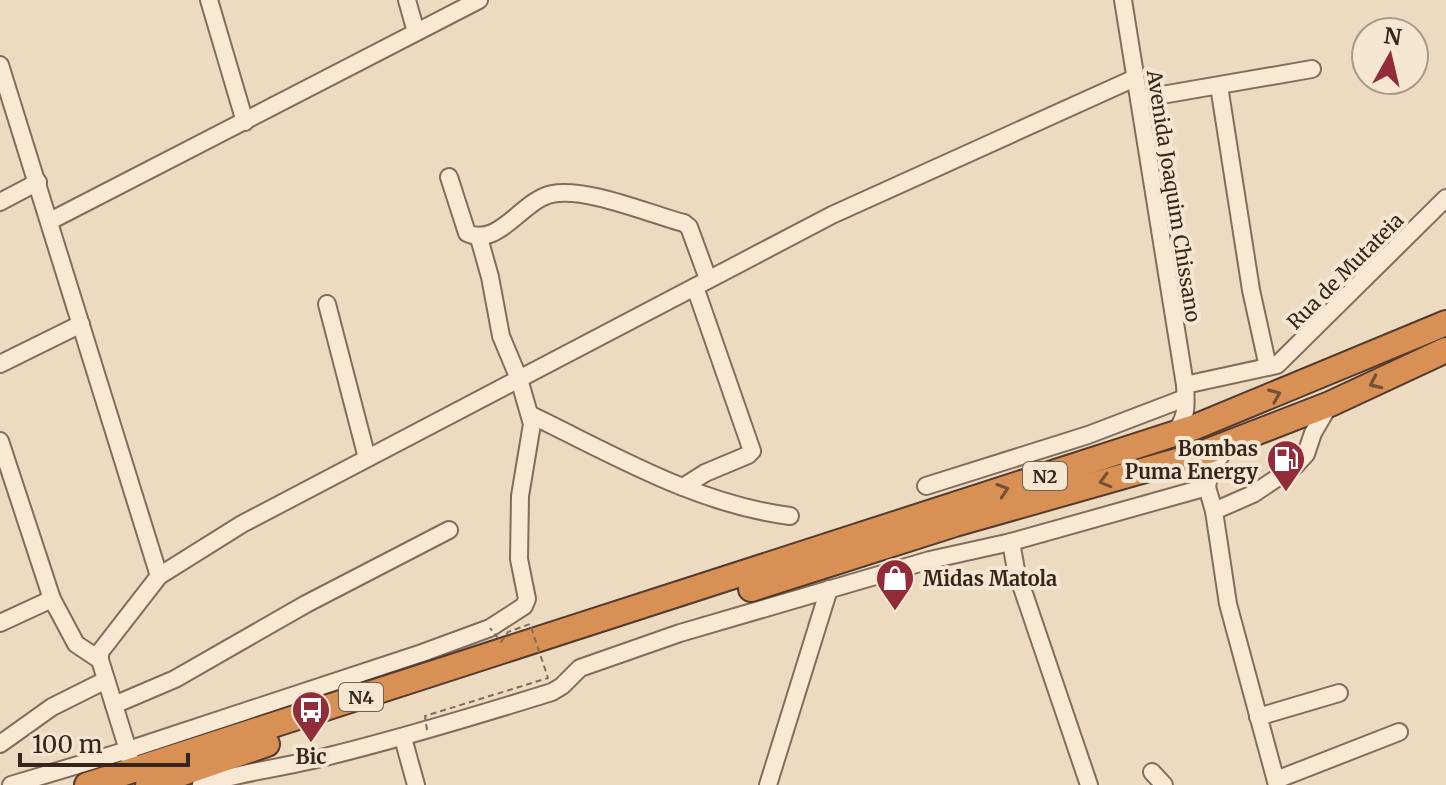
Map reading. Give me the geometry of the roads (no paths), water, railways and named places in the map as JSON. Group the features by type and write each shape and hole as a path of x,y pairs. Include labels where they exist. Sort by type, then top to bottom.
{"highway":[{"name":"N2","path":"636,609 1221,418 1446,323"},
{"name":"N2","path":"306,731 955,524 1229,443 1330,404 1446,350"},
{"name":"N4","path":"87,785 636,609"},
{"name":"N4","path":"136,768 306,731"}],"street":[{"path":"209,0 245,122"},
{"path":"407,0 416,32"},
{"path":"50,221 479,0"},
{"name":"Avenida Joaquim Chissano","path":"1123,0 1185,391 1185,416 1173,434"},
{"path":"0,65 3,87 38,182 159,576"},
{"path":"1139,99 1312,69"},
{"path":"136,768 100,660 105,645 159,576 242,524 832,215 1135,78"},
{"path":"926,486 1088,435 1185,391 1268,367 1251,290 1219,86"},
{"path":"449,177 467,233 479,238 498,230 537,200 552,194 590,196 689,227 701,283 752,451 683,487"},
{"path":"0,202 38,182"},
{"name":"Rua de Mutateia","path":"1268,367 1283,361 1446,198"},
{"path":"11,785 136,768 490,628 524,606 527,599 519,559 520,496 531,415 501,336 479,238"},
{"path":"327,304 367,458"},
{"path":"0,364 81,324"},
{"path":"1185,391 1197,410 1221,418"},
{"path":"1214,511 1253,494 1295,466 1306,454 1313,433 1330,404"},
{"path":"531,415 643,471 683,487 741,506 790,516"},
{"path":"0,441 52,599 76,644 100,660"},
{"path":"1229,443 1210,471 1207,487 1214,511 1228,604 1276,782 1399,732"},
{"path":"1166,464 1192,473 1207,487"},
{"path":"201,785 403,738 552,692 580,668 599,660 930,560 1011,542 1207,487"},
{"path":"114,705 175,679 306,604 449,530"},
{"path":"1011,542 1016,570 1089,785"},
{"path":"768,785 829,589"},
{"path":"0,623 52,599"},
{"path":"0,744 52,707 106,680"},
{"path":"1258,717 1339,693"},
{"path":"403,738 416,785"},
{"path":"1152,772 1164,785"}],"place":[{"name":"Bombas Puma Energy","path":"1286,493"},
{"name":"Midas Matola","path":"895,612"},
{"name":"Bic","path":"311,744"}]}
